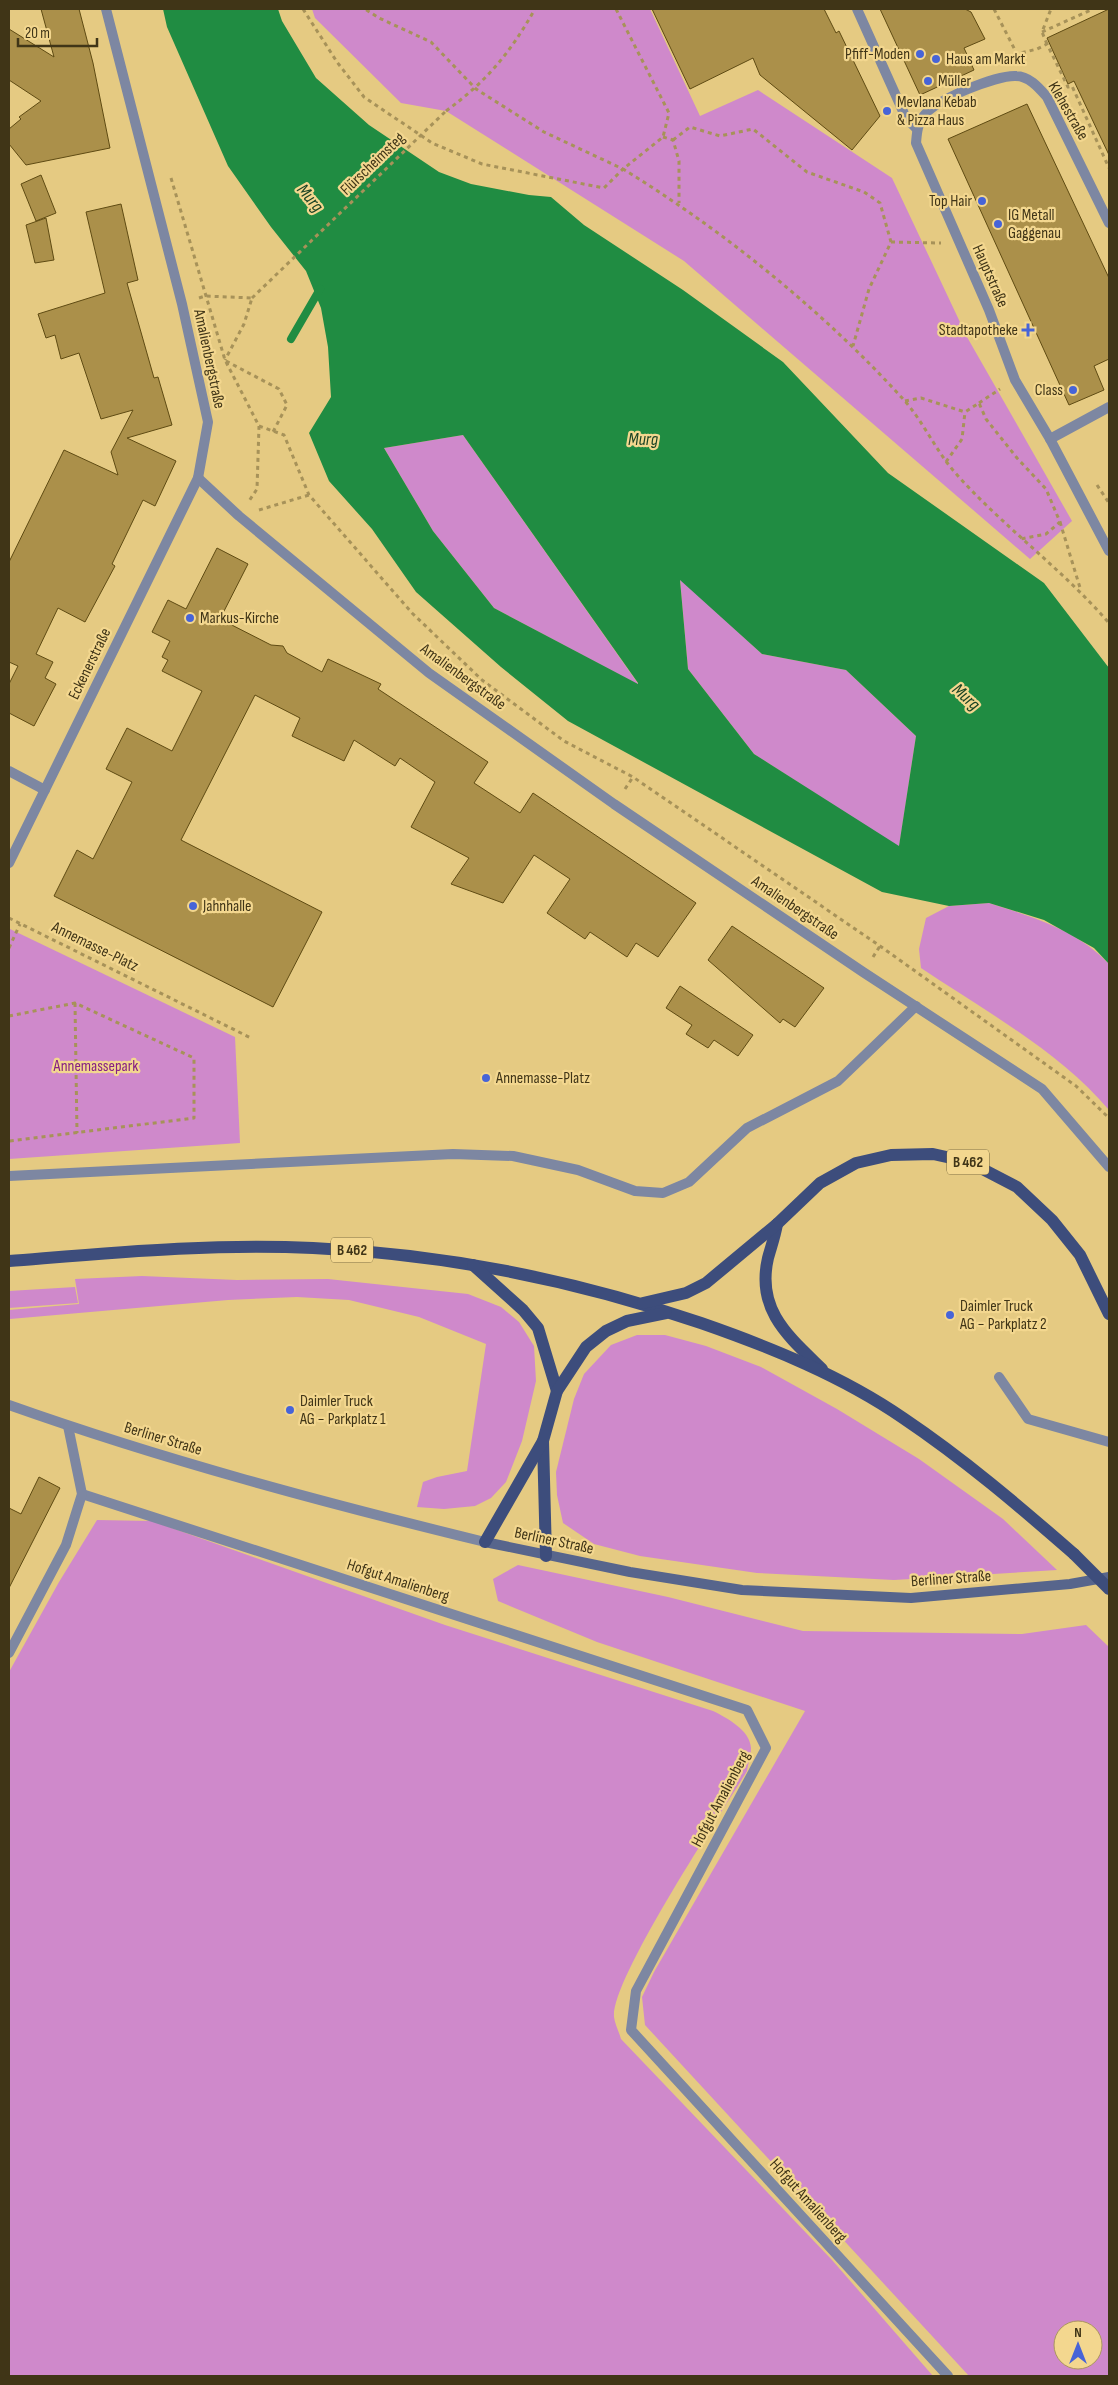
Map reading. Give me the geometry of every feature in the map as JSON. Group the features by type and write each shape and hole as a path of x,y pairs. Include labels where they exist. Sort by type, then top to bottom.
{"main road":[{"name":"B 462","path":"641,1304 686,1293 706,1283 777,1224 820,1183 856,1163 891,1155 933,1154 968,1162 1017,1187 1052,1220 1080,1255 1109,1314"},
{"name":"B 462","path":"777,1224 768,1258 766,1281 770,1310 788,1336 827,1374"},
{"name":"B 462","path":"9,1261 230,1247 311,1248 393,1253 474,1265 586,1288 668,1312 764,1347 827,1374 902,1416 1000,1490 1074,1554 1109,1589"},
{"path":"474,1265 523,1310 538,1328 557,1391"},
{"path":"485,1542 543,1441 557,1391 586,1347 606,1331 627,1322 668,1312"},
{"path":"543,1441 546,1556"},
{"name":"Berliner Straße","path":"485,1542 630,1572 742,1590 911,1598 1070,1584 1109,1577"}],"street":[{"name":"Amalienbergstraße","path":"106,9 182,304 208,422 198,478 239,516 429,673 614,804 1042,1089 1109,1167"},
{"name":"Hauptstraße","path":"856,9 906,118 917,129 916,143 989,310 1015,380 1050,439 1109,551"},
{"name":"Klehestraße","path":"917,129 924,116 937,105 992,80 1017,76 1034,83 1046,98 1109,223"},
{"path":"1050,439 1109,407"},
{"name":"Eckenerstraße","path":"9,863 198,478"},
{"path":"9,771 45,790"},
{"path":"9,1176 453,1154 513,1156 578,1170 635,1191 663,1193 689,1182 747,1128 838,1081 916,1006"},
{"path":"999,1378 1028,1419 1109,1442"},
{"name":"Berliner Straße","path":"9,1405 68,1426 244,1478 485,1542"},
{"path":"9,1653 66,1546 82,1494 68,1426"},
{"name":"Hofgut Amalienberg","path":"82,1494 747,1710 766,1748 636,1991 631,2030 948,2376"}],"path":[{"path":"303,9 337,62 364,97 432,143 482,164 604,188 663,137 668,113 616,9"},
{"path":"365,9 379,18 431,42 476,89 544,132 624,169 679,203 767,272 853,346 905,401 946,462 1020,539 1082,592 1109,623"},
{"name":"Flürscheimsteg","path":"252,298 446,111 476,89 519,37 535,9"},
{"path":"994,9 1017,54"},
{"path":"1051,9 1042,32 1068,87 1072,86 1109,168"},
{"path":"1042,32 1093,9"},
{"path":"1037,49 1047,44"},
{"path":"673,140 690,127 720,136 753,129 807,172 864,192 880,203 891,242 869,289 853,346"},
{"path":"663,137 673,140"},
{"path":"673,140 679,161 679,203"},
{"path":"169,171 225,360 259,426 257,489 239,516"},
{"path":"891,242 940,244"},
{"path":"205,296 252,298 244,324 225,360"},
{"path":"225,360 279,389 287,405 273,432"},
{"path":"965,412 1015,380"},
{"path":"905,401 921,398 965,412"},
{"path":"979,403 986,419 1046,489 1060,522 1082,592"},
{"path":"946,462 962,439 965,412"},
{"path":"259,426 284,435 309,495 412,613 482,680 564,741 633,777 880,946 1076,1086 1109,1118"},
{"path":"239,516 309,495"},
{"path":"1020,539 1046,534 1060,522"},
{"name":"Annemasse-Platz","path":"9,918 251,1038"},
{"path":"9,948 20,924"},
{"path":"75,1003 77,1133"},
{"path":"9,1016 75,1003 194,1058 194,1118 9,1141"}],"green space":[{"path":"312,9 650,9 700,116 758,90 892,178 967,337 1072,521 1030,559 684,261 446,111 401,103 315,18"},
{"path":"463,435 639,685 494,608 433,531 384,448"},
{"path":"680,579 762,654 846,670 916,736 899,847 754,754 688,669"},
{"path":"989,903 1038,919 1069,933 1096,952 1109,964 1109,1110 1068,1069 1044,1050 921,968 919,949 926,918 949,906"},
{"name":"Annemassepark","path":"10,929 235,1037 240,1143 9,1159"},
{"path":"142,1276 237,1280 328,1279 468,1294 501,1307 519,1322 534,1346 536,1381 522,1441 506,1482 491,1498 475,1506 444,1509 417,1507 423,1482 467,1471 486,1344 419,1317 349,1300 297,1297 228,1300 10,1319 9,1321 9,1310 79,1304 75,1279"},
{"path":"75,1287 78,1303 9,1308 9,1291"},
{"path":"637,1335 665,1335 706,1346 761,1367 837,1409 919,1459 1003,1519 1057,1570 894,1580 757,1573 640,1556 594,1544 563,1523 557,1495 556,1472 574,1399 584,1374 611,1345"},
{"path":"97,1520 152,1521 445,1625 713,1711 742,1730 750,1742 751,1748 747,1771 648,1933 618,1997 614,2017 615,2022 621,2039 832,2260 933,2376 9,2376 9,1672 59,1582"},
{"path":"518,1565 668,1597 803,1631 1022,1634 1086,1625 1109,1647 1109,2376 969,2376 645,2025 642,1997 654,1972 805,1711 597,1642 498,1601 493,1579"}],"water":[{"name":"Murg","path":"163,9 278,9 282,21 316,78 369,125 439,172 471,184 529,195 551,197 584,225 683,290 783,362 888,473 1044,583 1109,668 1109,964 1094,948 1044,920 989,903 949,906 882,892 568,721 501,667 416,592 372,529 329,481 309,433 331,397 328,347 321,308 306,271 271,227 228,166 167,27","holes":["463,435 638,683 638,684 494,608 433,531 384,448","680,580 762,654 846,670 916,736 899,846 754,754 688,669"]}],"building":[{"path":"41,9 79,9 93,63 110,148 26,165 9,144 9,129 21,119 19,117 41,101 9,80 9,29 54,57"},
{"path":"652,9 824,9 836,33 839,31 880,116 852,150 760,75 753,58 690,89"},
{"name":"Haus am Markt","path":"880,9 965,9 971,12 985,39 964,48 974,70 920,95"},
{"path":"1109,9 1109,155 1074,81 1068,84 1047,38"},
{"path":"1027,104 1109,278 1109,359 1094,366 1104,390 1069,405 948,139"},
{"path":"41,175 56,213 36,221 21,184"},
{"path":"121,204 138,280 127,283 154,378 158,377 172,425 127,438 176,461 155,506 143,500 112,564 115,566 85,622 58,608 36,654 53,662 45,678 56,684 34,726 9,713 9,684 18,666 9,662 9,562 64,450 118,475 111,452 133,410 101,419 79,353 61,359 55,335 46,338 38,314 105,293 86,212"},
{"path":"46,218 54,260 35,263 26,225"},
{"path":"217,548 248,564 220,619 271,645 283,646 287,653 322,672 328,659 381,684 378,689 488,762 474,783 520,813 533,793 696,903 658,957 636,943 627,957 590,932 585,939 547,913 570,879 534,855 503,903 451,884 469,858 411,827 435,782 400,758 395,766 354,740 344,761 292,736 300,718 255,695 181,840 322,912 273,1007 54,896 77,850 93,859 132,782 106,769 127,728 172,751 202,691 162,671 168,660 162,657 170,641 152,632 168,600 186,609"},
{"path":"732,926 824,988 795,1027 783,1019 780,1023 708,960"},
{"path":"680,986 753,1035 738,1056 714,1040 708,1048 686,1034 692,1025 666,1008"},
{"path":"39,1477 60,1488 9,1588 9,1508 21,1514"}],"waterway":[{"path":"291,339 320,289"}],"place":[{"name":"Pfiff-Moden","path":"920,54"},
{"name":"Haus am Markt","path":"936,59"},
{"name":"Müller","path":"928,81"},
{"name":"Mevlana Kebab & Pizza Haus","path":"887,111"},
{"name":"Top Hair","path":"982,201"},
{"name":"IG Metall Gaggenau","path":"998,224"},
{"name":"Stadtapotheke","path":"1028,330"},
{"name":"Class","path":"1073,390"},
{"name":"Markus-Kirche","path":"190,618"},
{"name":"Jahnhalle","path":"193,906"},
{"name":"Annemasse-Platz","path":"486,1078"},
{"name":"Daimler Truck AG − Parkplatz 2","path":"950,1315"},
{"name":"Daimler Truck AG − Parkplatz 1","path":"290,1410"}]}
